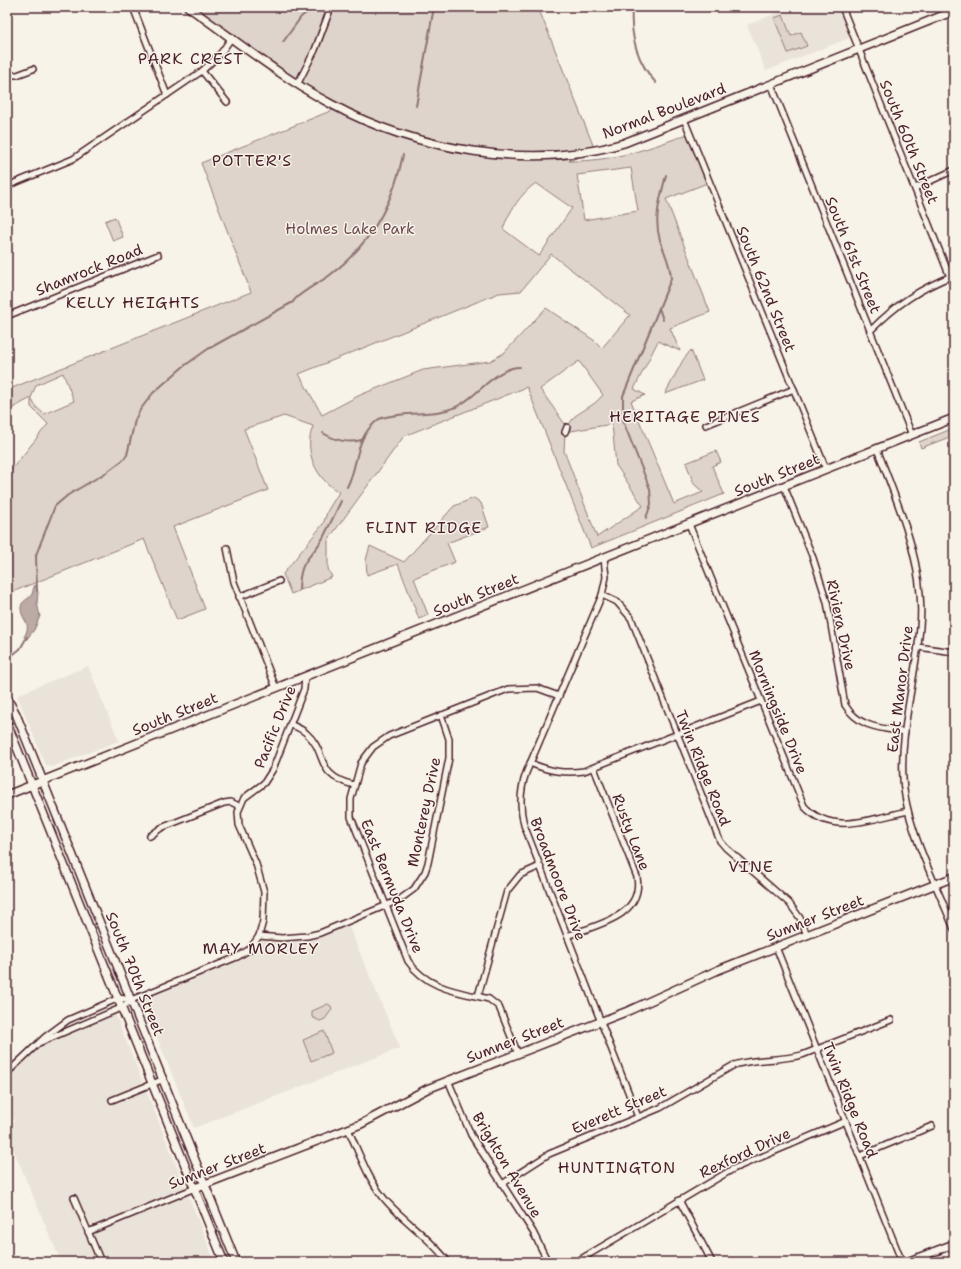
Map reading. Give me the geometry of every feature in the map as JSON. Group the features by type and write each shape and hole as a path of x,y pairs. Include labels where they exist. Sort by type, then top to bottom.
{"main road":[{"name":"Normal Boulevard","path":"188,7 298,83 342,110 400,133 438,144 496,153 544,154 599,149 629,141 954,11"},
{"name":"South Street","path":"7,795 954,418"},
{"name":"South 70th Street","path":"7,698 16,714 164,1079 236,1262"},
{"name":"South 70th Street","path":"7,723 224,1262"},
{"name":"Sumner Street","path":"195,1188 348,1129 376,1117 418,1093 448,1080 600,1022 659,998 718,970 954,877"},
{"path":"907,1262 954,1244"}],"street":[{"path":"133,7 167,95"},
{"path":"298,83 316,50 331,7"},
{"name":"South 60th Street","path":"842,7 952,276 954,286"},
{"path":"12,184 73,159 202,71 221,53 232,37"},
{"path":"7,75 17,75 33,69"},
{"path":"202,71 227,102"},
{"name":"South 61st Street","path":"771,84 912,435"},
{"name":"South 62nd Street","path":"684,119 826,469"},
{"path":"915,188 954,170"},
{"name":"Shamrock Road","path":"7,316 158,255"},
{"path":"870,330 902,301 952,276"},
{"path":"706,425 794,389"},
{"name":"East Manor Drive","path":"877,449 908,536 918,575 921,608 918,648 905,732 903,778 908,810 954,929"},
{"name":"Riviera Drive","path":"784,486 815,565 827,602 845,705 854,717 868,725 905,732"},
{"name":"Morningside Drive","path":"689,524 800,800 816,817 832,824 845,824 908,810"},
{"path":"227,548 230,568 239,598 276,688"},
{"name":"Broadmoore Drive","path":"604,558 606,577 602,595 530,763 523,782 520,805 524,825 638,1117"},
{"path":"239,598 279,581"},
{"name":"Twin Ridge Road","path":"602,595 617,602 631,618 720,841 789,903 800,918 807,935"},
{"path":"918,648 954,652"},
{"name":"Pacific Drive","path":"239,806 246,796 269,776 304,689 305,676"},
{"name":"East Bermuda Drive","path":"518,1054 499,1007 493,1000 440,987 418,974 406,956 354,826 351,808 354,785 361,763 378,742 388,736 501,691 516,688 536,688 559,696"},
{"path":"530,763 550,771 561,772 573,772 594,768 761,702"},
{"name":"Monterey Drive","path":"259,936 282,938 307,936 386,906 399,900 414,889 425,872 428,863 449,758 449,740 441,715"},
{"path":"290,724 301,729 312,739 330,774 342,782 354,785"},
{"name":"Rusty Lane","path":"567,936 623,914 634,902 637,891 636,877 594,768"},
{"path":"41,1042 123,1008 131,1000 237,957 250,948 259,936 263,921 264,892 256,864 240,825 239,806 231,802 224,803 161,828 150,836"},
{"path":"478,996 507,891 520,875 540,866"},
{"name":"Twin Ridge Road","path":"776,947 902,1262"},
{"path":"7,1073 56,1028 68,1020 119,998 131,1000"},
{"name":"Everett Street","path":"502,1184 556,1150 638,1117 677,1099 716,1074 734,1065 758,1059 789,1058 817,1050 891,1020"},
{"path":"112,1100 164,1079"},
{"name":"Brighton Avenue","path":"448,1080 471,1135 533,1232 548,1262"},
{"name":"Rexford Drive","path":"576,1262 679,1200 752,1159 846,1121"},
{"path":"860,1156 932,1126"},
{"path":"348,1129 366,1170 380,1194 434,1245 448,1262"},
{"name":"Sumner Street","path":"88,1232 195,1188"},
{"path":"74,1198 101,1262"},
{"path":"679,1200 712,1262"}],"shaded area":[{"path":"792,7 842,7 854,36 766,71 747,25"},
{"path":"35,585 38,592 37,603 40,616 34,630 26,640 24,637 27,625 21,612 21,605 31,596"},
{"path":"88,666 119,741 51,767 45,764 17,695"},
{"path":"347,922 400,1048 194,1128 140,996 243,953 259,936 307,936"},
{"path":"114,1011 215,1262 61,1262 11,1144 14,1121 7,1104 7,1073 41,1042"}],"green space":[{"name":"Holmes Lake Park","path":"188,7 538,7 595,150 569,161 585,161 616,157 646,149 690,133 710,182 666,199 710,312 670,328 680,351 658,341 634,389 645,395 631,401 674,504 703,492 694,484 686,463 716,451 721,462 712,466 724,494 591,548 527,387 404,436 328,540 328,569 332,577 291,594 283,574 323,524 328,510 339,492 324,480 314,464 310,445 310,435 313,426 284,416 244,429 268,490 173,527 205,609 177,620 144,539 7,594 7,475 48,424 31,407 31,398 7,411 7,390 251,292 201,163 338,108","holes":["631,168 638,211 584,220 577,175","536,183 572,208 539,256 503,229 512,210 526,192","551,254 630,315 602,348 595,341 546,308 504,353 490,361 423,370 360,395 322,415 299,374 499,293 521,291","579,361 603,395 595,403 575,416 567,427 540,389","63,373 74,401 44,414 36,407 31,398 36,385","612,424 616,465 643,506 597,537 564,451 565,432"]},
{"path":"783,15 791,36 801,32 807,46 788,53 774,18"},
{"path":"115,217 123,237 113,241 105,221"},
{"path":"691,350 703,380 665,394 683,360"},
{"path":"954,428 954,440 952,436 921,448 919,442"},
{"path":"474,498 481,503 489,527 447,543 455,562 414,578 428,615 419,619 398,564 367,575 366,560 370,546 404,562 454,506"},
{"path":"328,1004 332,1009 325,1019 320,1021 312,1017 312,1011"},
{"path":"324,1031 332,1053 311,1061 303,1040"}],"waterway":[{"path":"283,42 301,17 313,7"},
{"path":"416,106 434,7"},
{"path":"632,7 632,28 636,48 649,75 656,83"},
{"path":"37,591 36,555 55,506 68,495 107,472 123,460 127,455 135,420 140,410 153,393 184,366 208,349 293,302 304,292 330,275 357,250 378,222 386,206 399,173 403,155"},
{"path":"646,518 651,504 650,489 623,421 623,396 671,279 670,268 660,240 657,224 658,207 666,175"},
{"path":"659,308 663,320"},
{"path":"347,487 354,469 361,443 365,435 379,419 388,416 437,412 456,407 472,397 495,377 511,368 520,367"},
{"path":"323,433 342,441 352,442 361,440"},
{"path":"299,590 303,565 323,538 341,501"},
{"path":"10,657 20,649 27,637"}],"district":[{"name":"PARK CREST","path":"191,58"},
{"name":"POTTER'S","path":"252,160"},
{"name":"KELLY HEIGHTS","path":"133,302"},
{"name":"HERITAGE PINES","path":"685,416"},
{"name":"FLINT RIDGE","path":"424,527"},
{"name":"VINE","path":"751,866"},
{"name":"MAY MORLEY","path":"261,948"},
{"name":"HUNTINGTON","path":"617,1167"}]}
